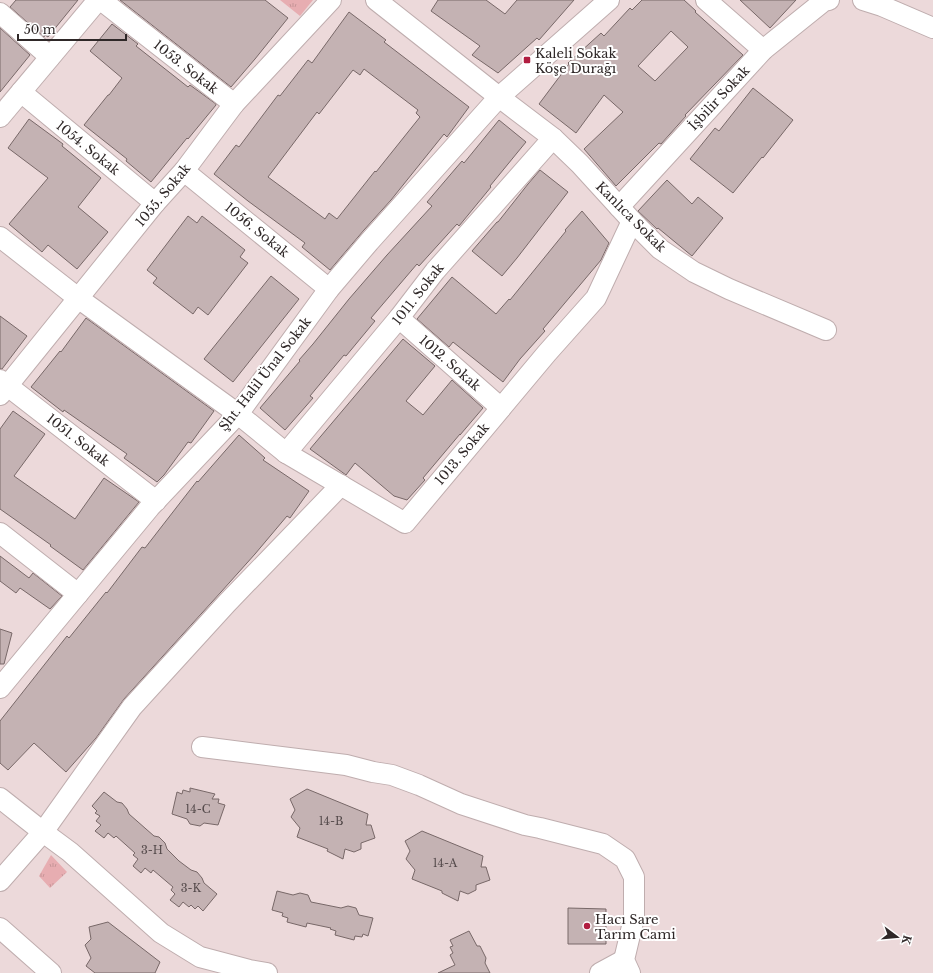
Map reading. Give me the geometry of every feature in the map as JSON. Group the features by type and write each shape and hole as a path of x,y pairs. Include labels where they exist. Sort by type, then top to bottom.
{"street":[{"path":"0,117 98,0"},
{"name":"1053. Sokak","path":"101,0 234,104"},
{"name":"1055. Sokak","path":"3,387 155,203 184,171 234,104 331,0"},
{"name":"Kanlıca Sokak","path":"376,0 553,138 580,164 660,249 694,272 729,289 826,330"},
{"name":"Şht. Halil Ünal Sokak","path":"0,688 156,501 238,414 329,289 374,236 499,97 609,0"},
{"path":"706,0 764,50"},
{"name":"İşbilir Sokak","path":"619,207 764,50 824,1 829,0"},
{"path":"863,0 882,6 933,28"},
{"path":"0,13 50,57"},
{"name":"1054. Sokak","path":"21,92 155,203"},
{"name":"1011. Sokak","path":"286,453 399,318 435,271 553,138"},
{"name":"1056. Sokak","path":"184,171 329,289"},
{"name":"1013. Sokak","path":"0,237 78,298 238,414 286,453 405,523 547,353 596,298 632,221"},
{"name":"1012. Sokak","path":"399,318 501,408"},
{"name":"1051. Sokak","path":"3,387 156,501"},
{"path":"0,881 43,832 132,707 227,603 341,485"},
{"path":"0,533 78,594"},
{"path":"202,747 346,765 392,775 419,785 461,804 518,822 603,844 625,859 634,877 634,918 627,966 600,973"},
{"path":"0,798 70,852 161,933 200,957 266,973"},
{"path":"0,928 51,973"}],"green space":[{"path":"280,0 313,0 300,16"},
{"path":"51,855 67,872 50,888 39,876"}],"building":[{"path":"16,0 78,0 48,37 45,35 44,37 10,7"},
{"path":"120,0 265,0 288,18 231,87"},
{"path":"438,0 486,0 505,14 517,0 574,0 539,40 537,38 498,73 472,55 480,46 431,11"},
{"path":"642,0 684,0 696,11 695,12 743,55 685,115 686,116 661,144 659,143 616,186 584,149 623,112 604,95 576,133 539,104 569,64 568,63 601,33 604,36 630,8 632,10","holes":["671,31 688,47 655,81 638,66"]},
{"path":"740,0 796,0 770,28"},
{"path":"349,12 386,40 384,42 469,107 447,137 444,134 391,200 330,270 302,247 305,243 214,174 236,145 239,147 278,95 280,96 308,60 312,63","holes":["364,69 418,110 416,113 420,117 337,219 329,213 325,219 268,177 317,112 319,114 353,70 360,75"]},
{"path":"112,24 138,44 136,46 188,87 190,85 216,104 151,182 126,161 127,159 84,125 122,78 90,51"},
{"path":"0,28 30,55 0,92"},
{"path":"753,88 793,120 733,193 690,159 715,128 719,131"},
{"path":"29,119 63,144 62,146 101,178 78,207 108,232 77,269 48,245 42,252 9,224 48,178 8,148"},
{"path":"499,120 526,142 459,226 457,224 419,266 417,264 371,318 375,321 310,396 313,398 285,430 260,408 300,361 299,360 349,299 432,206 427,202 462,161 464,163"},
{"path":"540,170 568,192 502,276 472,251 498,222"},
{"path":"667,180 692,204 698,197 723,218 692,256 658,228 657,229 638,211"},
{"path":"582,211 609,243 601,260 543,329 545,331 520,359 503,382 453,342 449,347 417,319 452,277 496,314 509,299 510,300 566,231 565,230"},
{"path":"188,216 197,223 202,216 245,250 240,257 248,263 208,315 198,307 193,314 153,283 157,278 147,270"},
{"path":"271,276 299,299 233,382 204,359"},
{"path":"0,316 27,336 2,369 0,369"},
{"path":"86,318 214,411 191,443 188,442 164,475 157,482 124,458 127,454 64,410 63,412 31,387 60,351 61,352"},
{"path":"403,339 435,366 406,401 423,415 452,380 483,408 423,478 425,480 407,500 394,496 355,463 346,475 310,449"},
{"path":"13,411 45,434 14,476 75,519 104,478 139,502 83,570 0,509 0,429"},
{"path":"239,435 265,458 263,460 309,491 290,518 287,516 255,554 124,699 96,738 66,772 34,743 8,770 0,763 0,721 67,636 69,638 106,592 107,593 142,547 145,548 197,481 198,482"},
{"path":"0,556 29,578 33,573 62,596 50,609 20,588 16,593 0,581"},
{"path":"0,629 12,633 4,664 0,664"},
{"path":"190,788 215,794 212,799 219,799 218,803 225,805 218,825 204,823 200,826 190,824 187,819 172,814 177,792 182,794 183,790 190,792"},
{"path":"307,789 368,814 366,825 371,825 375,838 361,843 361,849 354,852 345,849 343,859 327,851 328,849 297,837 300,828 291,817 295,810 290,799"},
{"path":"104,792 117,802 122,803 129,814 154,836 159,837 165,843 167,849 179,861 191,870 197,872 204,883 217,894 203,911 198,906 195,909 191,905 189,907 183,902 179,907 170,900 175,894 171,890 173,887 153,870 151,873 145,868 141,873 133,866 138,859 133,855 135,853 116,836 114,838 108,833 104,838 95,831 101,825 96,821 100,816 95,813 97,811 92,806"},
{"path":"422,831 483,856 481,867 486,867 490,880 476,885 476,890 468,894 460,891 458,901 442,893 442,891 412,879 415,870 406,859 410,851 405,841"},
{"path":"277,891 293,895 300,893 308,895 311,902 341,908 348,906 356,908 359,915 373,918 368,936 363,934 362,937 355,936 354,940 335,935 336,931 330,929 331,928 307,923 306,927 287,922 288,918 282,916 283,913 272,910"},
{"name":"Hacı Sare Tarım Cami","path":"568,908 606,909 606,944 568,944"},
{"path":"108,922 160,962 155,973 95,973 86,966 91,958 85,945 91,939 89,927"},
{"path":"469,931 477,946 480,946 486,958 485,963 490,973 438,973 455,965 450,955 453,953 450,947 453,946 450,940"}],"place":[{"name":"Kaleli Sokak Köşe Durağı","path":"527,60"},
{"name":"Hacı Sare Tarım Cami","path":"587,926"}]}
